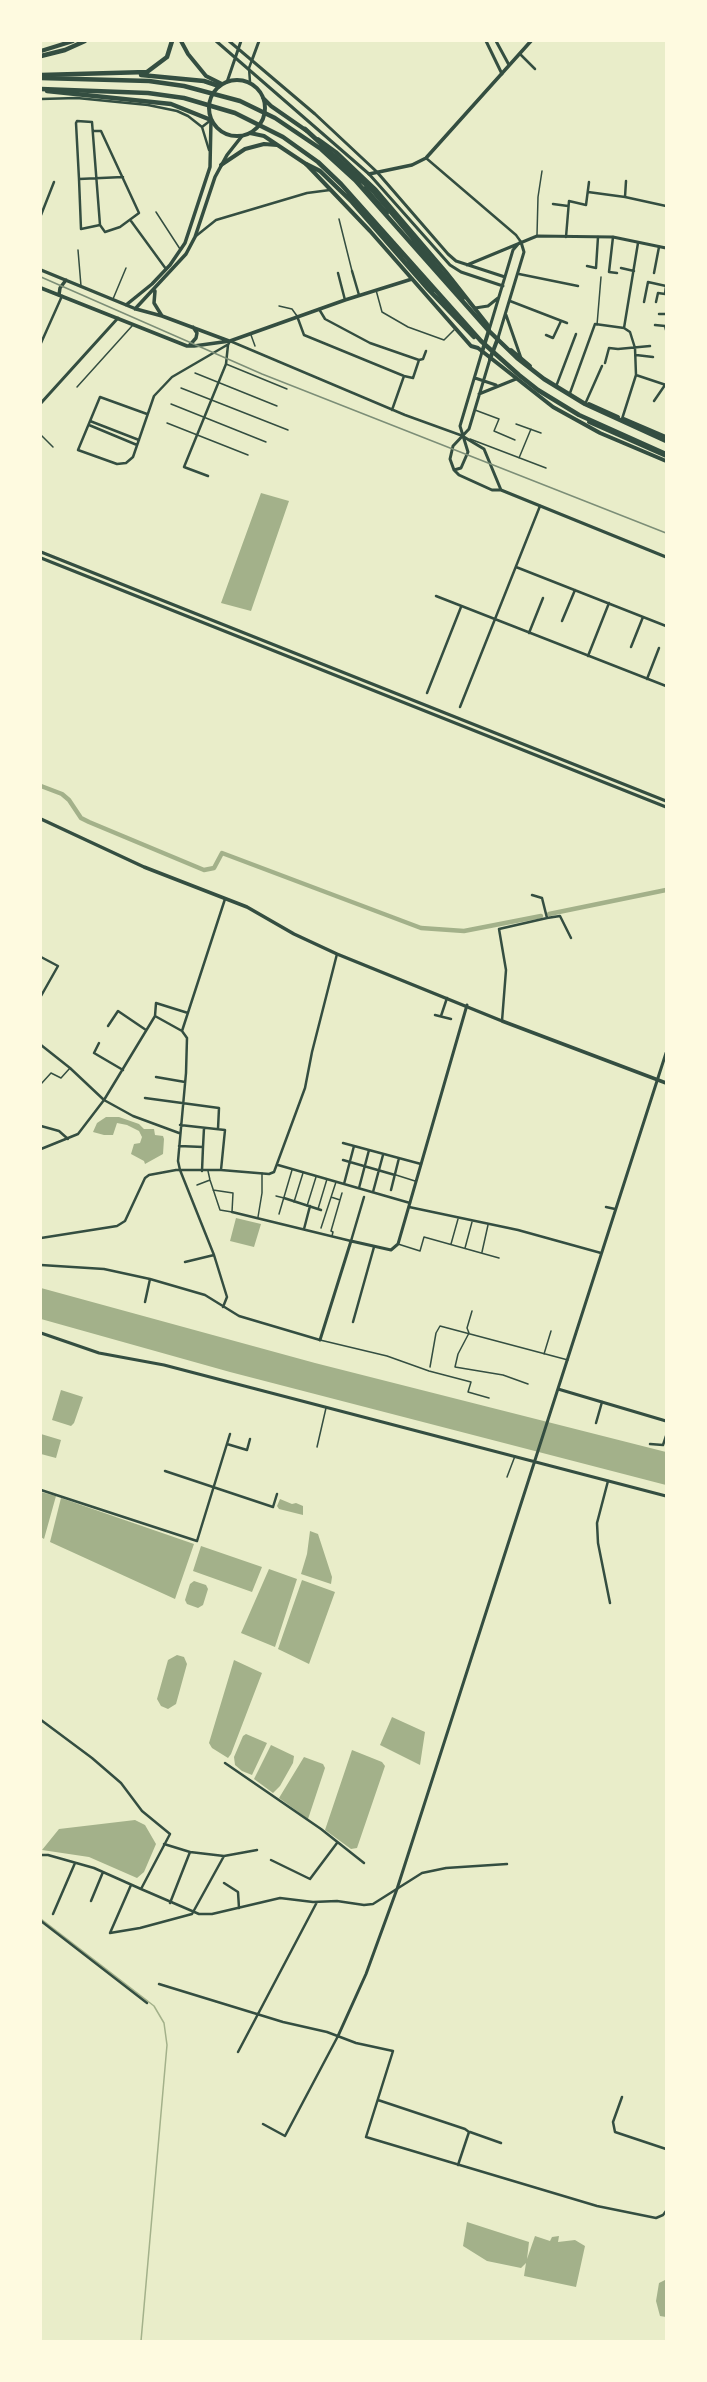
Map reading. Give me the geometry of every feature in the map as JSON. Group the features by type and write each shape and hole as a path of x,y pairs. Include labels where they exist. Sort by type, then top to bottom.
{"highway":[{"path":"41,56 65,50 85,41"},
{"path":"130,74 147,72 158,66 167,57 172,41"},
{"path":"41,75 130,74 204,80 223,84"},
{"path":"41,78 149,81 193,88 240,101 275,118 311,141 370,196 488,330 544,380 585,404 666,440"},
{"path":"41,90 171,104 211,120"},
{"path":"41,90 148,93 196,101 235,113 275,132 300,149 330,173 360,204 471,330 509,367"},
{"path":"305,130 354,173 391,212 444,274 488,330"},
{"path":"306,164 325,176 375,227 459,323 509,367 538,390 579,415 666,455"}],"main road":[{"path":"41,51 54,49 73,41"},
{"path":"181,41 201,71 206,76 223,84"},
{"path":"369,174 412,166 426,158 531,41"},
{"path":"126,305 142,294 166,269 181,250 193,222 212,158 209,104 212,96 223,84 238,80 250,82 259,91 263,98 265,105 262,120 250,133 242,136 224,133 211,120"},
{"path":"263,98 271,106 336,152 376,190 487,324 488,330 482,352"},
{"path":"305,130 371,194 483,328 488,330 521,358 570,393 620,421 666,440"},
{"path":"250,133 264,136 306,164 349,208 471,346 478,348 490,359 553,407 575,420 666,462"},
{"path":"135,309 155,290 180,262 194,237 208,196 222,165 242,136"},
{"path":"222,165 235,154 255,146 279,145"},
{"path":"306,164 320,168 352,199 478,339 478,348"},
{"path":"193,222 199,224"},
{"path":"41,270 135,309 162,316 230,341"},
{"path":"41,288 188,346 230,341 297,316 412,279"},
{"path":"60,296 60,288 66,280"},
{"path":"155,290 154,303 162,316"},
{"path":"188,346 193,344 196,338 197,333 193,327"},
{"path":"490,359 498,338"},
{"path":"543,398 616,435 666,455"},
{"path":"588,403 666,437"},
{"path":"41,819 144,867 247,907 294,934 337,954 467,1005 502,1021 666,1083"}],"street":[{"path":"216,41 249,68 369,174 450,265 461,272 503,286"},
{"path":"229,41 377,172 448,254 456,261 506,277"},
{"path":"223,84 236,57 241,41"},
{"path":"250,82 249,68 259,41"},
{"path":"486,41 502,74"},
{"path":"496,41 509,66"},
{"path":"520,54 535,69"},
{"path":"41,99 77,98 160,107 188,116 202,127 212,158"},
{"path":"202,127 211,120"},
{"path":"94,132 101,131 139,213 131,221 105,232 100,226 95,178 94,132 92,122 77,121 81,229 100,226"},
{"path":"426,158 516,234 521,242 524,252 519,274 498,338"},
{"path":"79,179 123,177"},
{"path":"625,197 626,181"},
{"path":"41,215 54,182"},
{"path":"566,237 569,201 586,204 589,182"},
{"path":"194,237 216,220 307,193 330,190"},
{"path":"588,192 625,197 666,206"},
{"path":"553,204 568,206"},
{"path":"131,221 166,269"},
{"path":"466,265 537,236 613,236 666,248"},
{"path":"613,236 609,272 617,273"},
{"path":"587,266 596,268 598,237"},
{"path":"488,330 500,297 513,250 521,242"},
{"path":"624,328 638,242"},
{"path":"654,273 659,247"},
{"path":"621,268 634,271"},
{"path":"352,270 359,295"},
{"path":"338,273 345,300"},
{"path":"519,274 578,286"},
{"path":"644,302 648,282 666,286 665,294 658,293 656,302"},
{"path":"41,342 60,296"},
{"path":"474,308 488,306 500,297"},
{"path":"510,301 567,324"},
{"path":"319,309 325,319 370,343 419,360"},
{"path":"506,314 521,358"},
{"path":"659,314 666,314"},
{"path":"297,316 304,335 404,376 413,378 419,360 423,359 426,351"},
{"path":"41,403 118,318"},
{"path":"546,335 553,338 561,321"},
{"path":"655,325 665,326 666,330"},
{"path":"570,393 587,352 594,326 624,328 630,332 635,348 636,375 622,419"},
{"path":"556,384 576,334"},
{"path":"208,476 184,467 196,434 226,364 228,345 230,341 392,410 462,436 484,449 501,490"},
{"path":"147,414 100,397 78,450 117,464 126,463 133,457 154,396 172,377 228,345"},
{"path":"588,403 609,348 635,348 650,346"},
{"path":"454,470 461,468 468,452 468,445 462,436 460,426 482,352"},
{"path":"636,355 653,357"},
{"path":"490,359 475,410 468,428 454,446 451,454 450,465 454,470 464,478 492,490 501,490 666,557"},
{"path":"636,375 666,385 654,401"},
{"path":"392,410 404,376"},
{"path":"474,378 496,385"},
{"path":"480,394 496,385 516,379"},
{"path":"90,421 139,440"},
{"path":"89,425 137,445"},
{"path":"460,707 540,506"},
{"path":"41,552 666,801"},
{"path":"41,558 666,807"},
{"path":"516,567 666,626"},
{"path":"562,621 575,590"},
{"path":"436,596 666,686"},
{"path":"529,633 543,598"},
{"path":"588,656 609,603"},
{"path":"427,693 461,607"},
{"path":"631,647 643,617"},
{"path":"647,679 659,648"},
{"path":"532,895 542,898 544,912 547,918"},
{"path":"182,1031 225,899"},
{"path":"502,1021 506,981 499,929 560,916 571,938"},
{"path":"41,1238 117,1226 125,1221 145,1178 149,1175 180,1170 221,1170 262,1173 274,1172 278,1165 305,1088 312,1052 337,954"},
{"path":"41,957 58,966 41,995"},
{"path":"441,1016 447,997"},
{"path":"41,1149 78,1134 104,1100 123,1070 155,1016 156,1003 188,1013"},
{"path":"232,1212 258,1217 374,1247 391,1250 398,1244 467,1005"},
{"path":"108,1026 118,1011 146,1030"},
{"path":"435,1014 451,1019"},
{"path":"155,1016 182,1031 187,1038 188,1047 184,1103 179,1133 180,1170 214,1256 227,1297 223,1308"},
{"path":"99,1043 94,1053 123,1070"},
{"path":"41,1045 70,1068 104,1100 134,1116 179,1133"},
{"path":"263,2124 285,2136 338,2036 366,1974 397,1889 538,1455 615,1209 666,1053"},
{"path":"156,1077 185,1082"},
{"path":"145,1098 219,1108 218,1129"},
{"path":"180,1125 225,1130 221,1170"},
{"path":"41,1126 59,1131 68,1139"},
{"path":"202,1171 204,1128"},
{"path":"343,1143 383,1155 422,1164"},
{"path":"179,1146 203,1147"},
{"path":"344,1184 354,1146"},
{"path":"359,1188 369,1150"},
{"path":"373,1192 383,1155"},
{"path":"391,1190 399,1158"},
{"path":"342,1160 395,1175"},
{"path":"278,1165 410,1203"},
{"path":"41,1264 104,1269 150,1278 205,1296 223,1308 239,1316 320,1340 364,1197"},
{"path":"284,1198 320,1209"},
{"path":"304,1229 309,1206"},
{"path":"606,1206 615,1209"},
{"path":"409,1207 472,1222 518,1230 601,1253"},
{"path":"353,1322 374,1247"},
{"path":"185,1262 214,1256"},
{"path":"145,1302 150,1278"},
{"path":"41,1333 99,1353 164,1365 666,1496"},
{"path":"558,1389 666,1421"},
{"path":"596,1423 602,1402"},
{"path":"41,1490 197,1542 230,1434"},
{"path":"650,1444 663,1445 666,1436"},
{"path":"227,1444 247,1450 250,1439"},
{"path":"165,1471 273,1507 277,1494"},
{"path":"608,1481 597,1523 598,1543 610,1603"},
{"path":"41,1720 92,1758 121,1783 142,1811 170,1834 141,1889"},
{"path":"225,1763 321,1828 337,1843 364,1863"},
{"path":"271,1860 310,1878 337,1843"},
{"path":"164,1844 190,1852 224,1856 257,1850"},
{"path":"170,1903 190,1852"},
{"path":"41,1855 75,1862 103,1872 170,1903 199,1914 212,1914 280,1898 317,1902 337,1901 364,1905 373,1904 422,1873 446,1868 507,1864"},
{"path":"131,1885 110,1933 140,1928 194,1912 224,1856"},
{"path":"53,1914 75,1862"},
{"path":"91,1901 103,1872"},
{"path":"224,1883 238,1892 239,1908"},
{"path":"238,2052 256,2014 317,1902"},
{"path":"41,1921 147,2003"},
{"path":"159,1984 256,2014 393,2051 366,2137 597,2206 656,2218 663,2215 666,2211"},
{"path":"622,2097 613,2122 615,2132 666,2149"},
{"path":"378,2100 465,2129 469,2132 501,2143"},
{"path":"458,2165 469,2132"}],"lane":[{"path":"537,236 538,197 542,171"},
{"path":"156,212 181,250"},
{"path":"339,219 352,270"},
{"path":"78,250 81,286"},
{"path":"113,299 126,268"},
{"path":"597,325 601,277"},
{"path":"376,290 382,312 408,327 444,340 456,328"},
{"path":"279,306 292,309 297,316"},
{"path":"77,387 133,324"},
{"path":"250,333 255,346"},
{"path":"226,364 287,389"},
{"path":"195,373 277,406"},
{"path":"181,388 288,430"},
{"path":"171,404 266,442"},
{"path":"475,410 499,419 494,431 516,440"},
{"path":"167,423 248,455"},
{"path":"516,424 541,433"},
{"path":"519,458 531,429"},
{"path":"41,435 53,447"},
{"path":"462,436 546,468"},
{"path":"41,1084 51,1073 61,1078 70,1068"},
{"path":"279,1214 292,1169"},
{"path":"208,1171 213,1190 220,1210 232,1212 233,1193 213,1190"},
{"path":"294,1202 303,1172"},
{"path":"258,1217 262,1193 262,1173"},
{"path":"395,1175 417,1181"},
{"path":"309,1206 316,1176"},
{"path":"320,1209 327,1179"},
{"path":"197,1185 210,1180"},
{"path":"321,1228 336,1181"},
{"path":"332,1236 333,1232 331,1231 342,1193"},
{"path":"276,1196 284,1198"},
{"path":"331,1197 340,1200"},
{"path":"451,1244 458,1219"},
{"path":"465,1248 472,1222"},
{"path":"482,1253 488,1225"},
{"path":"398,1244 420,1251 424,1237 499,1258"},
{"path":"472,1311 467,1328 469,1333 464,1346 458,1354 455,1366 503,1375 528,1384"},
{"path":"430,1367 436,1333 440,1326 568,1360"},
{"path":"544,1354 551,1331"},
{"path":"320,1340 388,1356 429,1371 471,1382 468,1392 489,1398"},
{"path":"317,1447 326,1408"},
{"path":"507,1477 515,1456"}],"shaded area":[{"path":"261,493 289,501 251,611 221,603"},
{"path":"106,1117 119,1117 139,1124 144,1129 154,1129 155,1135 163,1136 163,1154 145,1164 144,1161 131,1154 134,1144 140,1143 142,1137 139,1131 127,1125 117,1123 113,1135 104,1135 93,1132 97,1123"},
{"path":"236,1218 261,1224 254,1247 230,1241"},
{"path":"41,1288 315,1363 666,1452 666,1485 230,1372 41,1319"},
{"path":"61,1390 83,1397 74,1423 71,1426 52,1420"},
{"path":"41,1434 61,1440 56,1458 41,1454"},
{"path":"41,1492 56,1496 44,1539 41,1537"},
{"path":"61,1498 194,1544 175,1599 50,1542"},
{"path":"280,1499 292,1504 296,1503 303,1506 303,1515 279,1509 277,1506"},
{"path":"310,1531 318,1534 332,1577 331,1584 301,1574 307,1554"},
{"path":"201,1546 262,1567 252,1592 193,1571"},
{"path":"269,1569 297,1579 275,1647 241,1633"},
{"path":"302,1580 335,1592 309,1664 278,1649"},
{"path":"194,1581 206,1585 208,1589 203,1605 198,1608 187,1604 185,1600 190,1584"},
{"path":"177,1655 184,1657 187,1664 176,1704 168,1709 161,1706 157,1699 168,1660"},
{"path":"234,1660 262,1673 231,1754 228,1758 212,1748 209,1743"},
{"path":"392,1717 425,1732 420,1765 380,1745"},
{"path":"246,1734 267,1743 252,1775 242,1771 235,1765 234,1757 243,1736"},
{"path":"271,1745 294,1756 293,1763 280,1786 273,1793 254,1779"},
{"path":"352,1750 382,1762 385,1766 357,1848 351,1849 325,1830"},
{"path":"304,1757 323,1764 325,1768 308,1819 279,1798"},
{"path":"135,1820 145,1825 156,1844 144,1872 137,1878 89,1857 42,1850 59,1829"},
{"path":"467,2222 529,2242 527,2259 535,2236 550,2241 552,2237 559,2236 558,2242 575,2240 585,2246 576,2287 524,2276 526,2263 521,2268 487,2261 463,2246"},
{"path":"666,2272 666,2317 660,2316 656,2301 659,2283 665,2280"}],"waterway":[{"path":"41,786 62,794 69,800 81,818 204,870 214,868 222,853 421,928 464,931 541,916"},
{"path":"549,914 666,890"},
{"path":"41,1919 154,2006 164,2023 167,2045 141,2341"}],"railway":[{"path":"41,277 262,374 666,533"}]}
